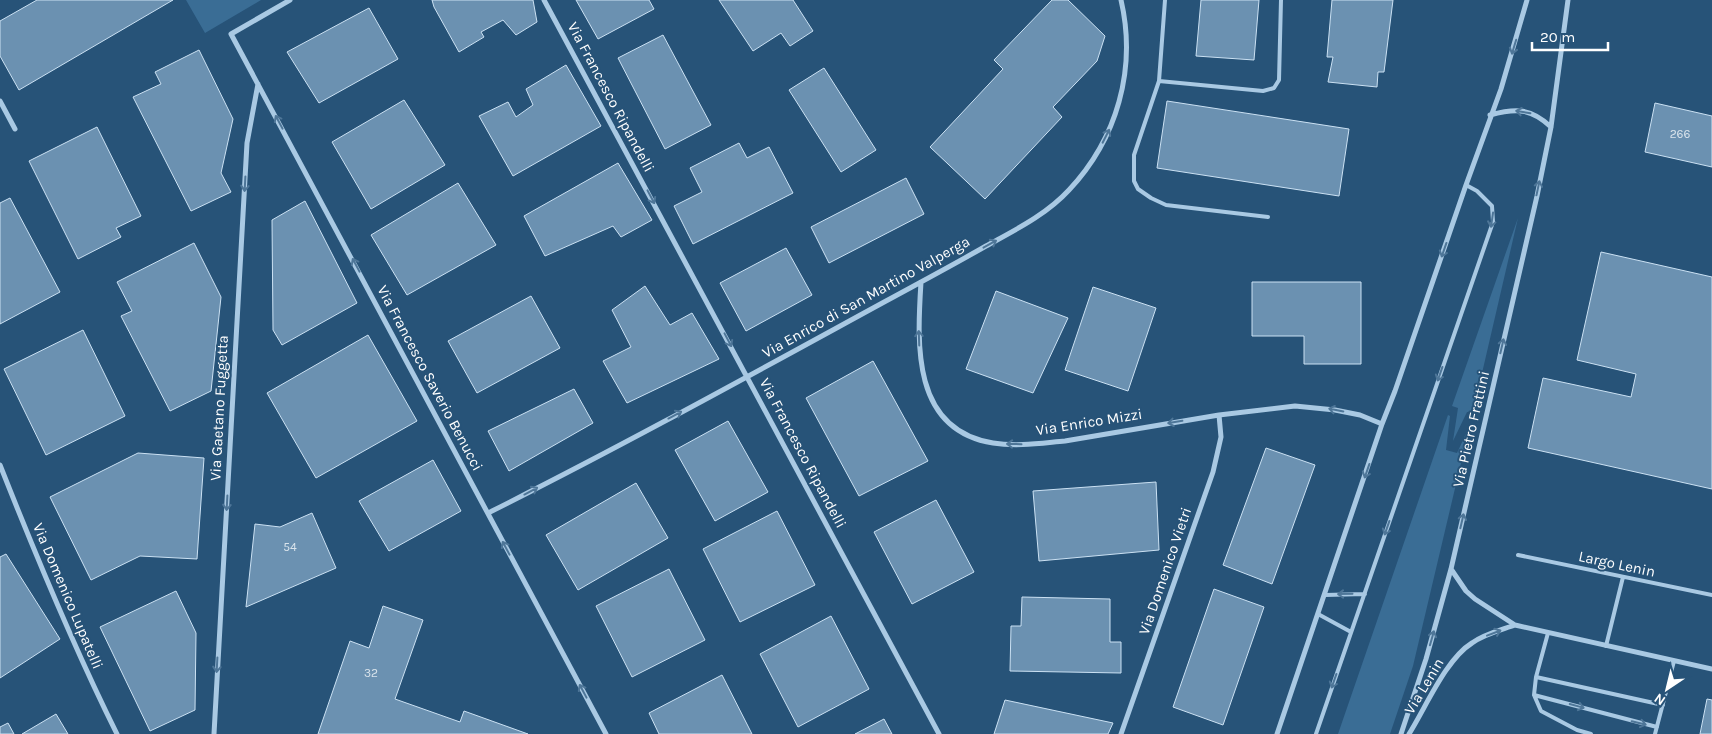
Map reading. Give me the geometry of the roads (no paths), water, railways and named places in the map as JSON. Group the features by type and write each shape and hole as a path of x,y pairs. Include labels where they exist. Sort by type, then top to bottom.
{"street":[{"name":"Via Francesco Saverio Benucci","path":"290,0 231,34 606,734"},
{"name":"Via Francesco Ripandelli","path":"544,0 939,734"},
{"name":"Via Enrico di San Martino Valperga","path":"488,513 747,377 1045,212 1068,191 1084,172 1105,138 1114,118 1121,97 1125,75 1127,44 1121,0"},
{"path":"1277,734 1382,424 1396,391 1490,115 1501,89 1527,0"},
{"name":"Via Pietro Frattini","path":"1401,734 1426,659 1451,569 1551,127 1568,0"},
{"name":"Via Gaetano Fuggetta","path":"214,734 247,143 258,84"},
{"path":"0,101 15,129"},
{"path":"1490,115 1507,111 1526,111 1543,119 1551,127"},
{"name":"Via Enrico Mizzi","path":"921,282 919,343 927,388 932,402 941,415 962,432 976,439 994,443 1040,444 1219,415 1281,407 1312,407 1360,415 1382,424"},
{"name":"Via Domenico Vietri","path":"1121,734 1213,472 1221,437 1219,415"},
{"name":"Via Domenico Lupatelli","path":"0,465 48,585 90,681 117,734"},
{"path":"1451,569 1466,591 1514,625 1712,670"},
{"name":"Via Lenin","path":"1409,734 1445,670 1463,650 1478,639 1514,625"}],"lane":[{"path":"1165,0 1160,81 1134,155 1134,181 1138,189 1166,205 1268,217"},
{"path":"1160,81 1263,90 1274,88 1279,80 1281,0"},
{"path":"1316,734 1493,222 1492,206 1477,191 1466,185"},
{"name":"Largo Lenin","path":"1518,555 1712,594"},
{"path":"1606,646 1623,577"},
{"path":"1325,595 1364,594"},
{"path":"1318,614 1351,632"},
{"path":"1548,633 1536,676 1534,695 1541,711 1577,730 1591,734"},
{"path":"1655,734 1674,661"},
{"path":"1536,676 1662,705"},
{"path":"1534,695 1657,727"}]}
